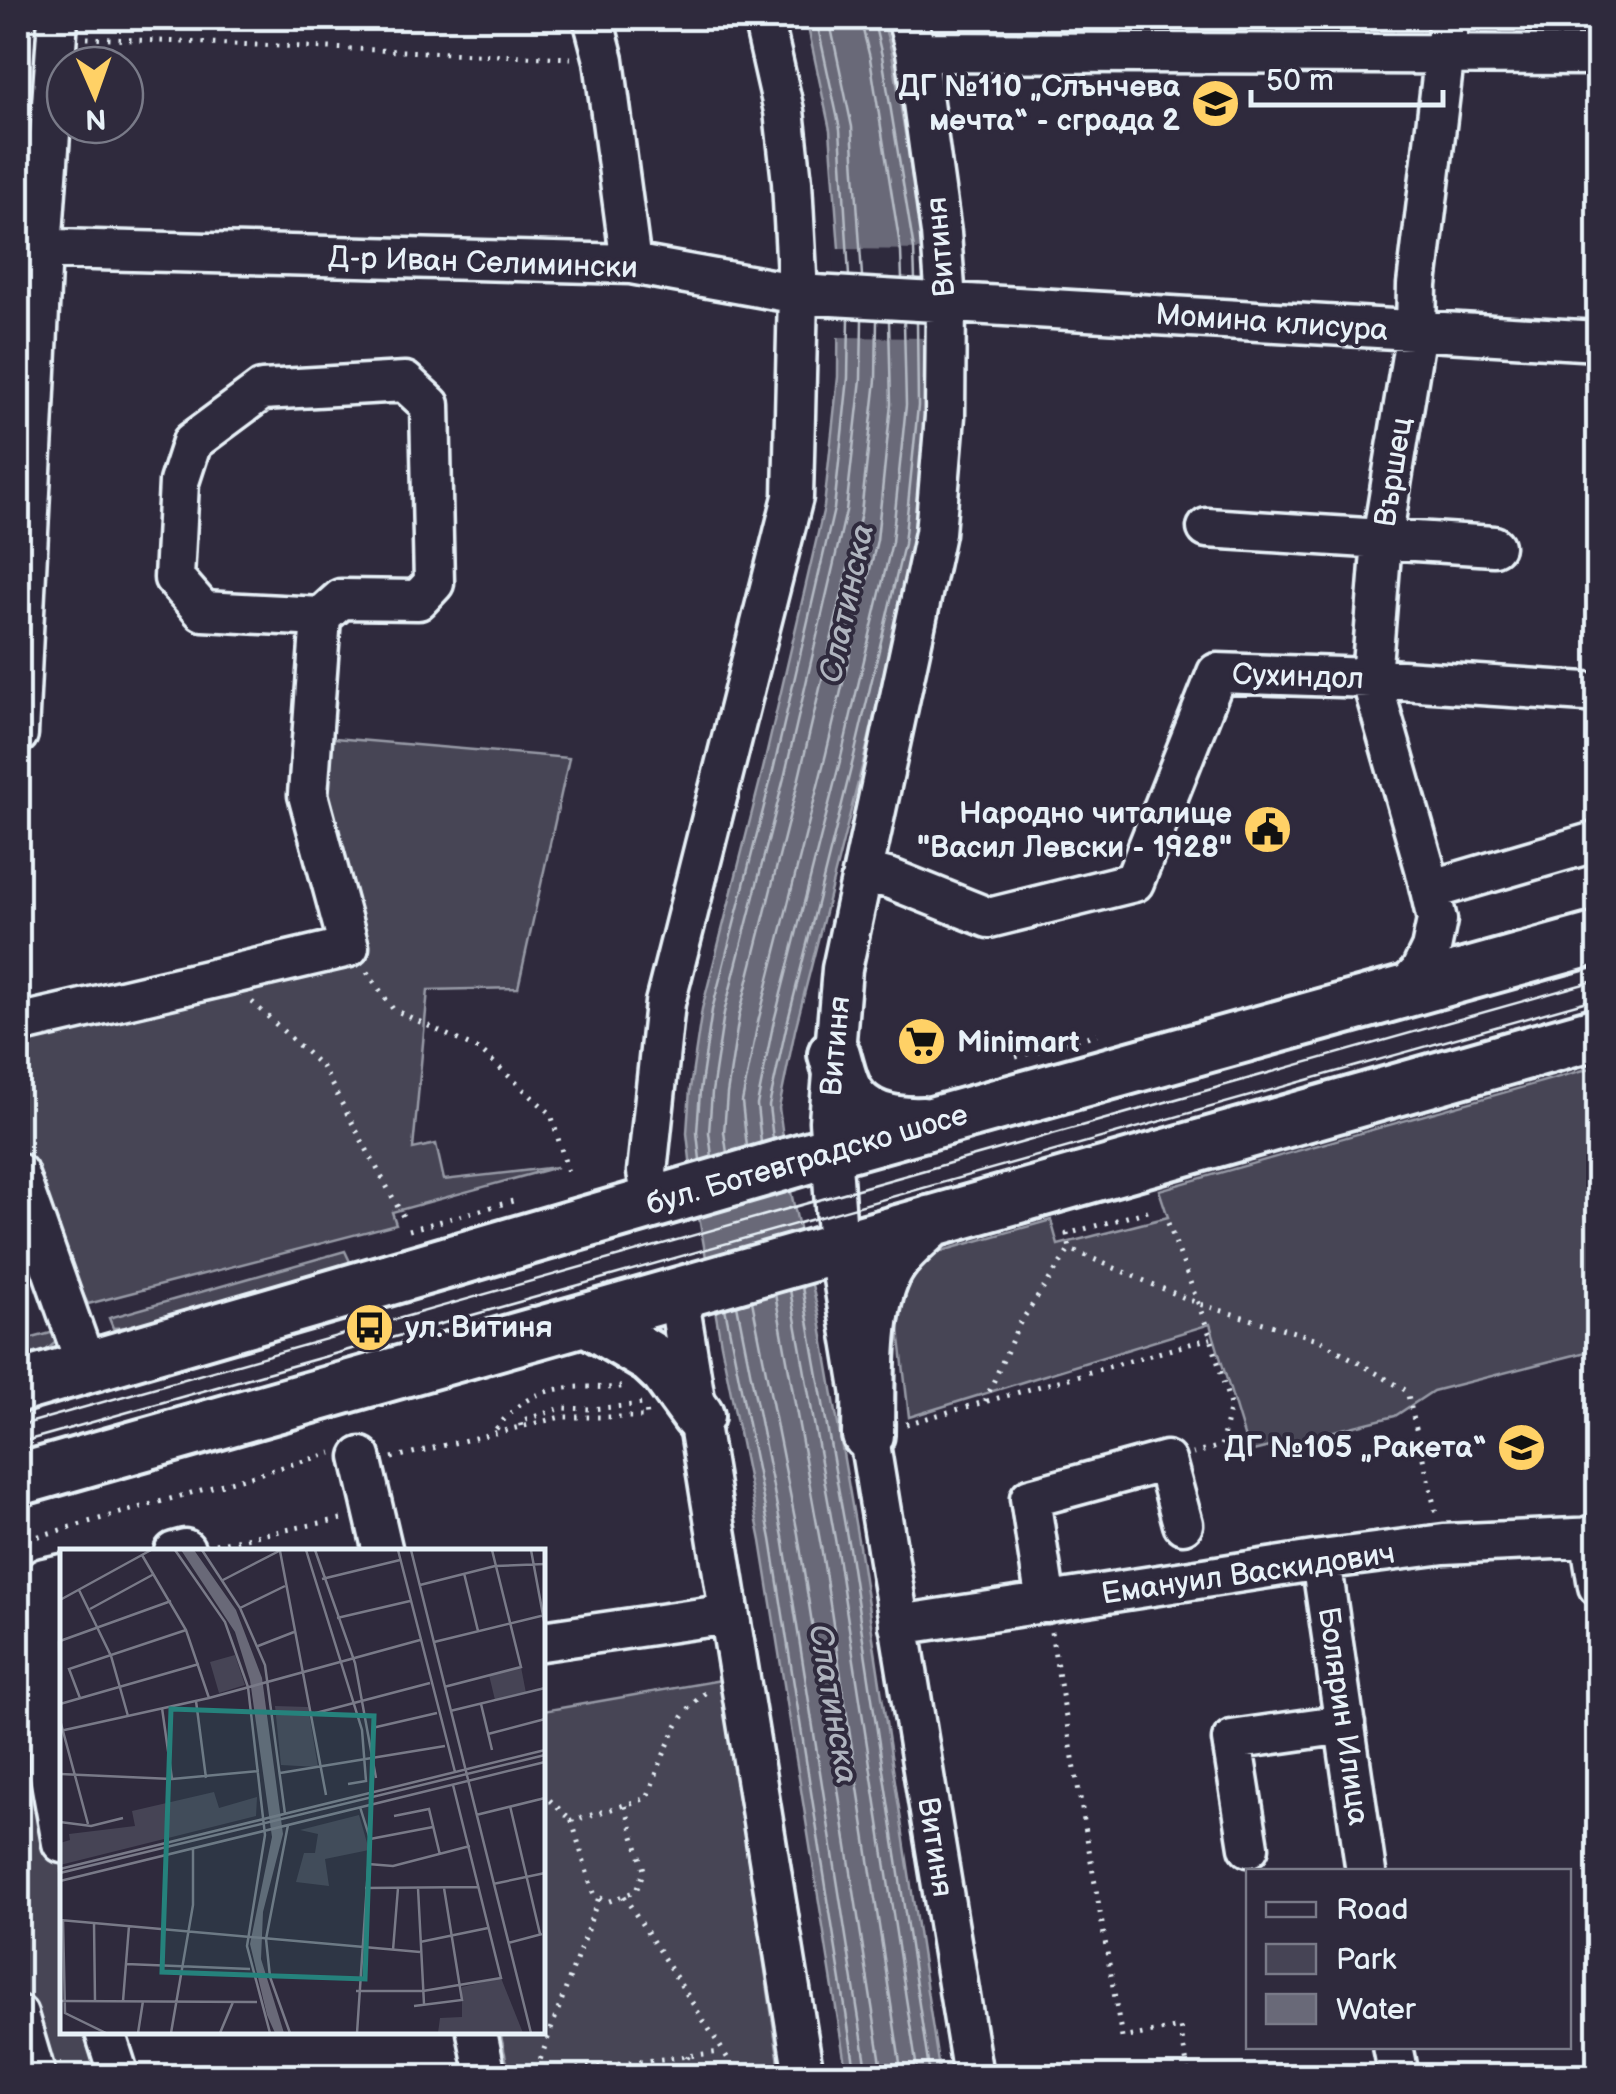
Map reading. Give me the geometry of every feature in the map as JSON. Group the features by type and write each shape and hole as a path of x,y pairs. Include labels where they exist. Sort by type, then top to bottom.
{"main road":[{"name":"бул. Ботевградско шосе","path":"18,1387 832,1151 1598,938"},
{"path":"18,1480 1598,1033"},
{"path":"834,1054 849,1096 868,1112 894,1122 938,1122"},
{"path":"868,1434 874,1307 883,1278 900,1251 932,1221"},
{"path":"587,1320 651,1358 666,1372 677,1409"}],"street":[{"path":"593,18 604,60 631,264"},
{"path":"654,1203 647,1172 666,1003 793,498 814,295 792,182 784,111 762,18"},
{"path":"18,734 30,248 57,28"},
{"path":"911,35 1447,36 1598,55"},
{"name":"Витиня","path":"911,35 942,233 939,302 945,416 935,533 842,969 829,1120 838,1248 973,2076"},
{"name":"Вършец","path":"1434,905 1371,678 1382,540 1416,332 1447,36"},
{"name":"Д-р Иван Селимински","path":"30,248 631,264 814,295 939,302"},
{"name":"Момина клисура","path":"939,302 1598,342"},
{"path":"18,1024 349,947 308,796 321,617 341,598 418,600 434,583 430,404 406,382 262,390 192,442 179,482 174,578 203,611 321,617"},
{"path":"1206,528 1494,546"},
{"name":"Сухиндол","path":"864,872 989,918 1134,882 1217,673 1586,692"},
{"path":"1434,905 1598,841"},
{"path":"1434,905 1450,938 1464,951 1518,960"},
{"path":"1400,994 1420,972 1430,949 1434,905"},
{"path":"18,1173 87,1368"},
{"path":"678,1294 677,1409 728,1614 804,2076"},
{"path":"361,1458 382,1549"},
{"path":"1046,1602 1030,1498 1166,1462 1183,1524"},
{"path":"1594,1536 1598,1586"},
{"name":"Емануил Васкидович","path":"899,1625 1444,1544 1594,1536"},
{"name":"Болярин Илица","path":"1321,1560 1366,1869"},
{"path":"60,1574 44,1578 42,1719 60,1833"},
{"path":"545,1641 728,1614"},
{"path":"1249,1847 1232,1740 1345,1724"},
{"path":"18,2015 36,2076"},
{"path":"106,2034 119,2076"},
{"path":"477,2034 486,2076"},
{"path":"1394,2049 1399,2076"}],"path":[{"path":"57,28 153,40 604,60"},
{"path":"349,947 392,1009 482,1051 551,1114 569,1176"},
{"path":"223,976 322,1068 406,1222"},
{"path":"1016,1056 1097,1034"},
{"path":"408,1230 510,1202"},
{"path":"984,1401 1018,1326 1070,1248 1067,1234 1148,1211"},
{"path":"1166,1462 1220,1446 1230,1405 1211,1338 1168,1223"},
{"path":"1070,1248 1198,1304 1318,1340 1407,1391 1444,1544"},
{"path":"868,1434 1211,1338"},
{"path":"494,1432 511,1410 546,1390 631,1385"},
{"path":"18,1542 338,1451 382,1460 561,1416 647,1416 646,1404 677,1409"},
{"path":"521,1426 520,1420 562,1408 592,1410 642,1405"},
{"path":"184,1549 374,1513"},
{"path":"1046,1602 1122,2038 1180,2028 1189,2076"},
{"path":"572,1821 647,1798 681,1718 698,1698 722,1681 739,1676"},
{"path":"545,1795 572,1821 593,1894 607,1902 636,1891 644,1870 626,1806"},
{"path":"624,1896 739,2076"},
{"path":"599,1897 533,2075 722,2052"},
{"path":"676,2076 689,2055"},
{"path":"589,2067 602,2076"}],"green space":[{"path":"311,736 569,758 518,988 428,990 413,1149 436,1144 444,1180 557,1167 392,1212 396,1224 88,1304 18,1159 18,1024 349,947"},
{"path":"1598,1066 1598,1349 1433,1391 1395,1416 1249,1452 1210,1324 909,1417 896,1303 907,1273 938,1252 1051,1220 1058,1245 1168,1217 1159,1190"},
{"path":"345,1251 352,1266 135,1327 113,1328 109,1318"},
{"path":"58,1331 56,1342 44,1352 18,1359 18,1342"},
{"path":"721,1680 781,2076 510,2076 500,2034 545,2034 545,1711"},
{"path":"46,1717 60,1827 60,2034 106,2034 119,2076 36,2076 18,2015 18,1723"}],"water":[{"name":"Слатинска","path":"806,18 882,18 892,53 924,250 928,406 914,546 779,1108 790,1188 820,1320 859,1546 940,2076 847,2076 761,1541 721,1344 687,1133 702,1009 824,507 838,377 839,249 830,130"}],"pier":[{"path":"834,249 929,250 932,338 834,337"}],"tram line":[{"path":"18,1426 1598,980"},
{"path":"18,1443 1598,998"}],"place":[{"name":"ДГ №110 „Слънчева мечта“ - сграда 2","path":"1215,103"},
{"name":"Народно читалище \"Васил Левски - 1928\"","path":"1267,830"},
{"name":"Minimart","path":"922,1042"},
{"name":"ул. Витиня","path":"370,1327"},
{"name":"ДГ №105 „Ракета“","path":"1522,1447"}]}
